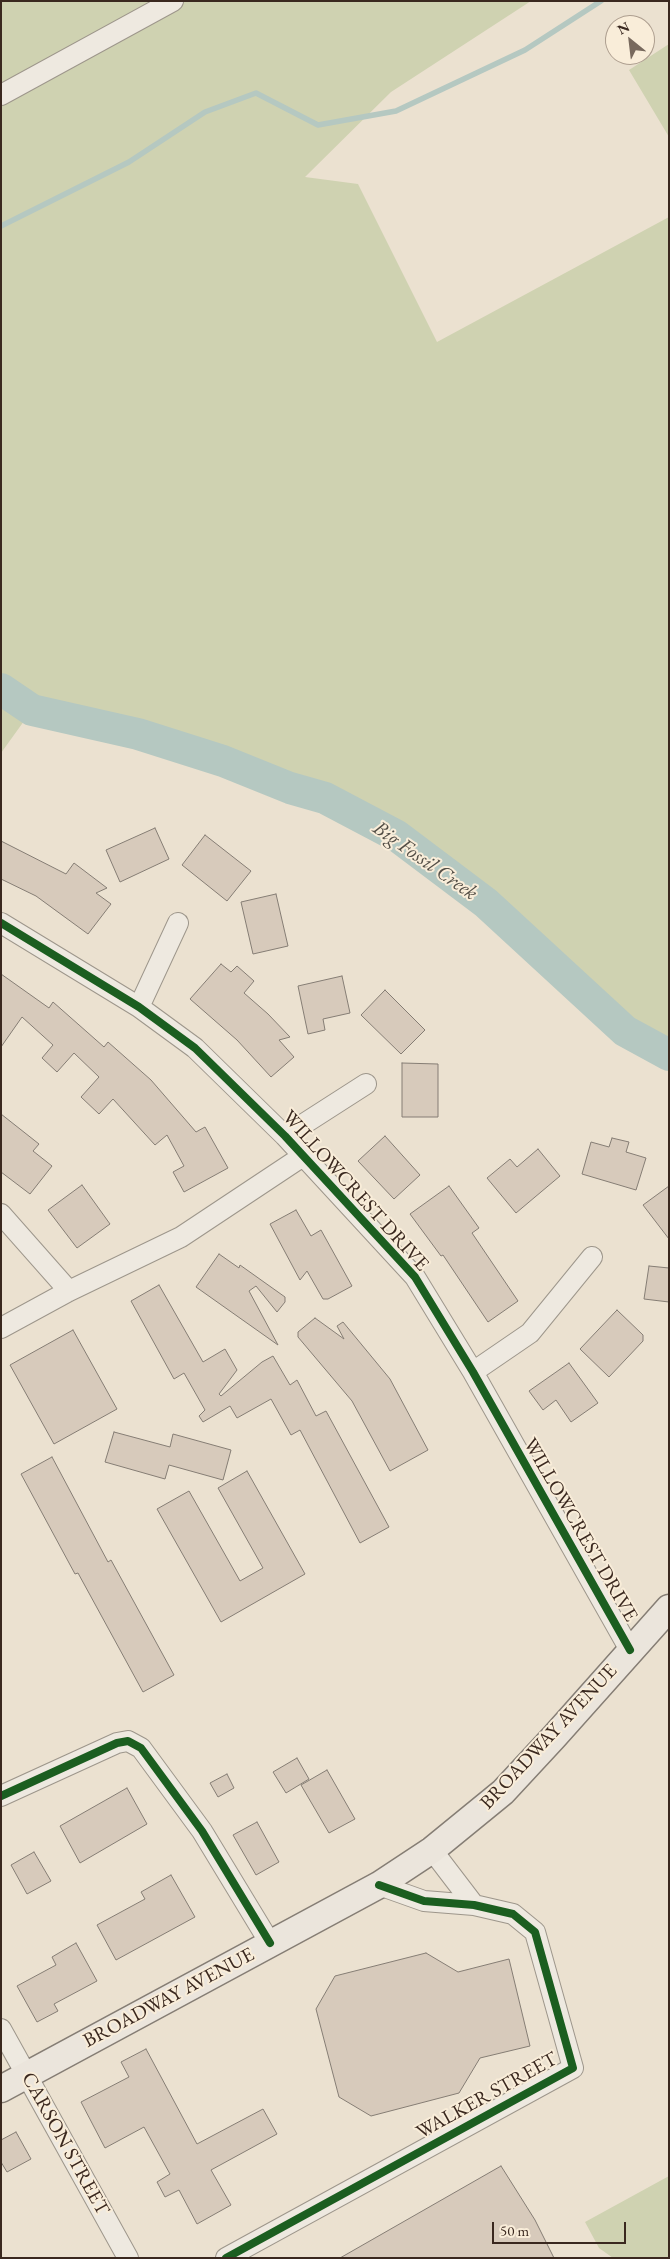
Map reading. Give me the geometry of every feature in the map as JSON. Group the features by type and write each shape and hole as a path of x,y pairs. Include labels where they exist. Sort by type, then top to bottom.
{"main road":[{"name":"BROADWAY AVENUE","path":"1,2089 379,1885 432,1850 503,1792 669,1608"}],"street":[{"path":"1,95 173,1"},
{"name":"WILLOWCREST DRIVE","path":"1,923 139,1007 195,1048 285,1136 415,1277 472,1372 630,1650"},
{"path":"139,1007 178,923"},
{"path":"285,1136 366,1084"},
{"path":"1,1328 69,1291 181,1237 303,1156"},
{"path":"1,1214 69,1291"},
{"path":"472,1372 530,1333 592,1257"},
{"path":"1,1796 116,1743 128,1741 141,1748 202,1831 270,1943"},
{"path":"432,1850 474,1905"},
{"name":"WALKER STREET","path":"226,2258 573,2068 534,1932 513,1914 474,1905 424,1901 379,1885"},
{"name":"CARSON STREET","path":"1,2029 128,2258"}],"green space":[{"path":"1,1 531,1 391,92 305,177 358,184 437,342 669,217 669,1055 625,1031 486,903 397,836 325,798 290,788 223,761 138,734 32,710 1,753"},
{"path":"669,44 669,137 629,70 637,65 655,65 655,53"},
{"path":"669,2176 669,2258 613,2258 599,2248 585,2222"}],"building":[{"path":"155,828 169,859 120,882 106,850"},
{"path":"205,835 251,871 227,901 182,865"},
{"path":"1,841 66,874 74,863 107,888 96,893 111,904 88,934 36,896 1,879"},
{"path":"276,894 288,946 253,954 241,902"},
{"path":"221,964 231,972 237,966 254,981 244,993 290,1037 279,1040 294,1057 271,1077 237,1040 190,999"},
{"path":"1,974 49,1008 53,1002 104,1047 108,1042 151,1080 196,1132 205,1127 228,1168 184,1192 173,1172 184,1166 167,1135 155,1145 113,1099 99,1114 81,1097 99,1077 74,1053 57,1072 42,1058 53,1045 22,1017 1,1047"},
{"path":"342,976 350,1013 323,1019 325,1030 308,1034 298,986"},
{"path":"385,990 425,1030 401,1054 361,1015"},
{"path":"402,1063 438,1064 438,1117 402,1117"},
{"path":"1,1114 39,1144 33,1151 52,1166 30,1194 1,1172"},
{"path":"385,1136 420,1175 394,1199 358,1161"},
{"path":"612,1138 629,1142 626,1152 646,1158 636,1190 582,1174 591,1142 609,1147"},
{"path":"538,1149 560,1176 516,1213 487,1178 510,1159 517,1167"},
{"path":"82,1185 110,1224 77,1248 48,1210"},
{"path":"449,1186 479,1228 472,1233 518,1301 488,1322 443,1255 441,1256 410,1214"},
{"path":"669,1186 669,1239 643,1205"},
{"path":"296,1210 311,1236 321,1230 352,1286 328,1299 323,1299 307,1271 300,1280 270,1224"},
{"path":"219,1254 239,1268 240,1265 285,1297 285,1302 277,1312 256,1286 249,1291 278,1345 196,1287"},
{"path":"649,1266 669,1268 669,1302 644,1299"},
{"path":"159,1285 203,1362 225,1349 237,1370 219,1394 221,1396 262,1362 273,1356 290,1385 297,1380 316,1416 326,1411 389,1527 360,1543 300,1430 291,1435 271,1399 237,1418 230,1406 203,1422 199,1416 205,1410 184,1373 174,1379 131,1301"},
{"path":"617,1310 643,1335 643,1341 609,1377 580,1349"},
{"path":"315,1318 344,1339 337,1326 343,1322 390,1379 428,1450 390,1471 352,1401 298,1337 298,1332"},
{"path":"73,1330 117,1409 54,1444 10,1365"},
{"path":"569,1363 598,1403 571,1422 556,1400 543,1410 529,1391"},
{"path":"114,1432 170,1447 173,1434 231,1450 223,1480 169,1465 165,1479 105,1462"},
{"path":"52,1457 108,1562 111,1560 174,1675 143,1692 78,1573 75,1574 21,1474"},
{"path":"247,1471 305,1574 221,1622 157,1509 189,1491 240,1581 263,1568 218,1488"},
{"path":"297,1758 309,1779 286,1793 273,1772"},
{"path":"327,1770 355,1819 329,1833 301,1785"},
{"path":"227,1774 234,1788 218,1797 210,1783"},
{"path":"127,1788 147,1824 80,1863 60,1826"},
{"path":"257,1822 279,1862 256,1875 233,1835"},
{"path":"34,1852 51,1881 27,1894 11,1865"},
{"path":"171,1875 195,1917 116,1960 97,1925 145,1899 141,1892"},
{"path":"76,1943 97,1981 54,2004 58,2011 37,2022 17,1986 56,1965 52,1957"},
{"path":"426,1953 458,1972 509,1959 530,2046 480,2058 459,2093 371,2116 339,2097 316,2009 335,1976"},
{"path":"146,2049 197,2144 263,2109 277,2134 211,2170 231,2205 197,2224 179,2190 165,2197 157,2182 170,2174 144,2127 105,2148 81,2102 129,2077 121,2062"},
{"path":"16,2132 31,2159 7,2172 1,2162 1,2140"},
{"path":"501,2166 535,2220 554,2258 340,2258"}],"waterway":[{"path":"1,226 129,162 205,112 256,93 318,125 396,111 525,50 601,1"},
{"name":"Big Fossil Creek","path":"1,689 32,710 138,734 223,761 290,788 325,798 397,836 486,903 625,1031 669,1055"}],"cycle path":[{"path":"1,923 139,1007 195,1048 285,1136 415,1277 473,1372 630,1650"},
{"path":"1,1796 117,1743 128,1741 141,1748 202,1831 270,1943"},
{"path":"226,2258 573,2068 535,1932 513,1914 474,1905 424,1901 379,1885"}]}
